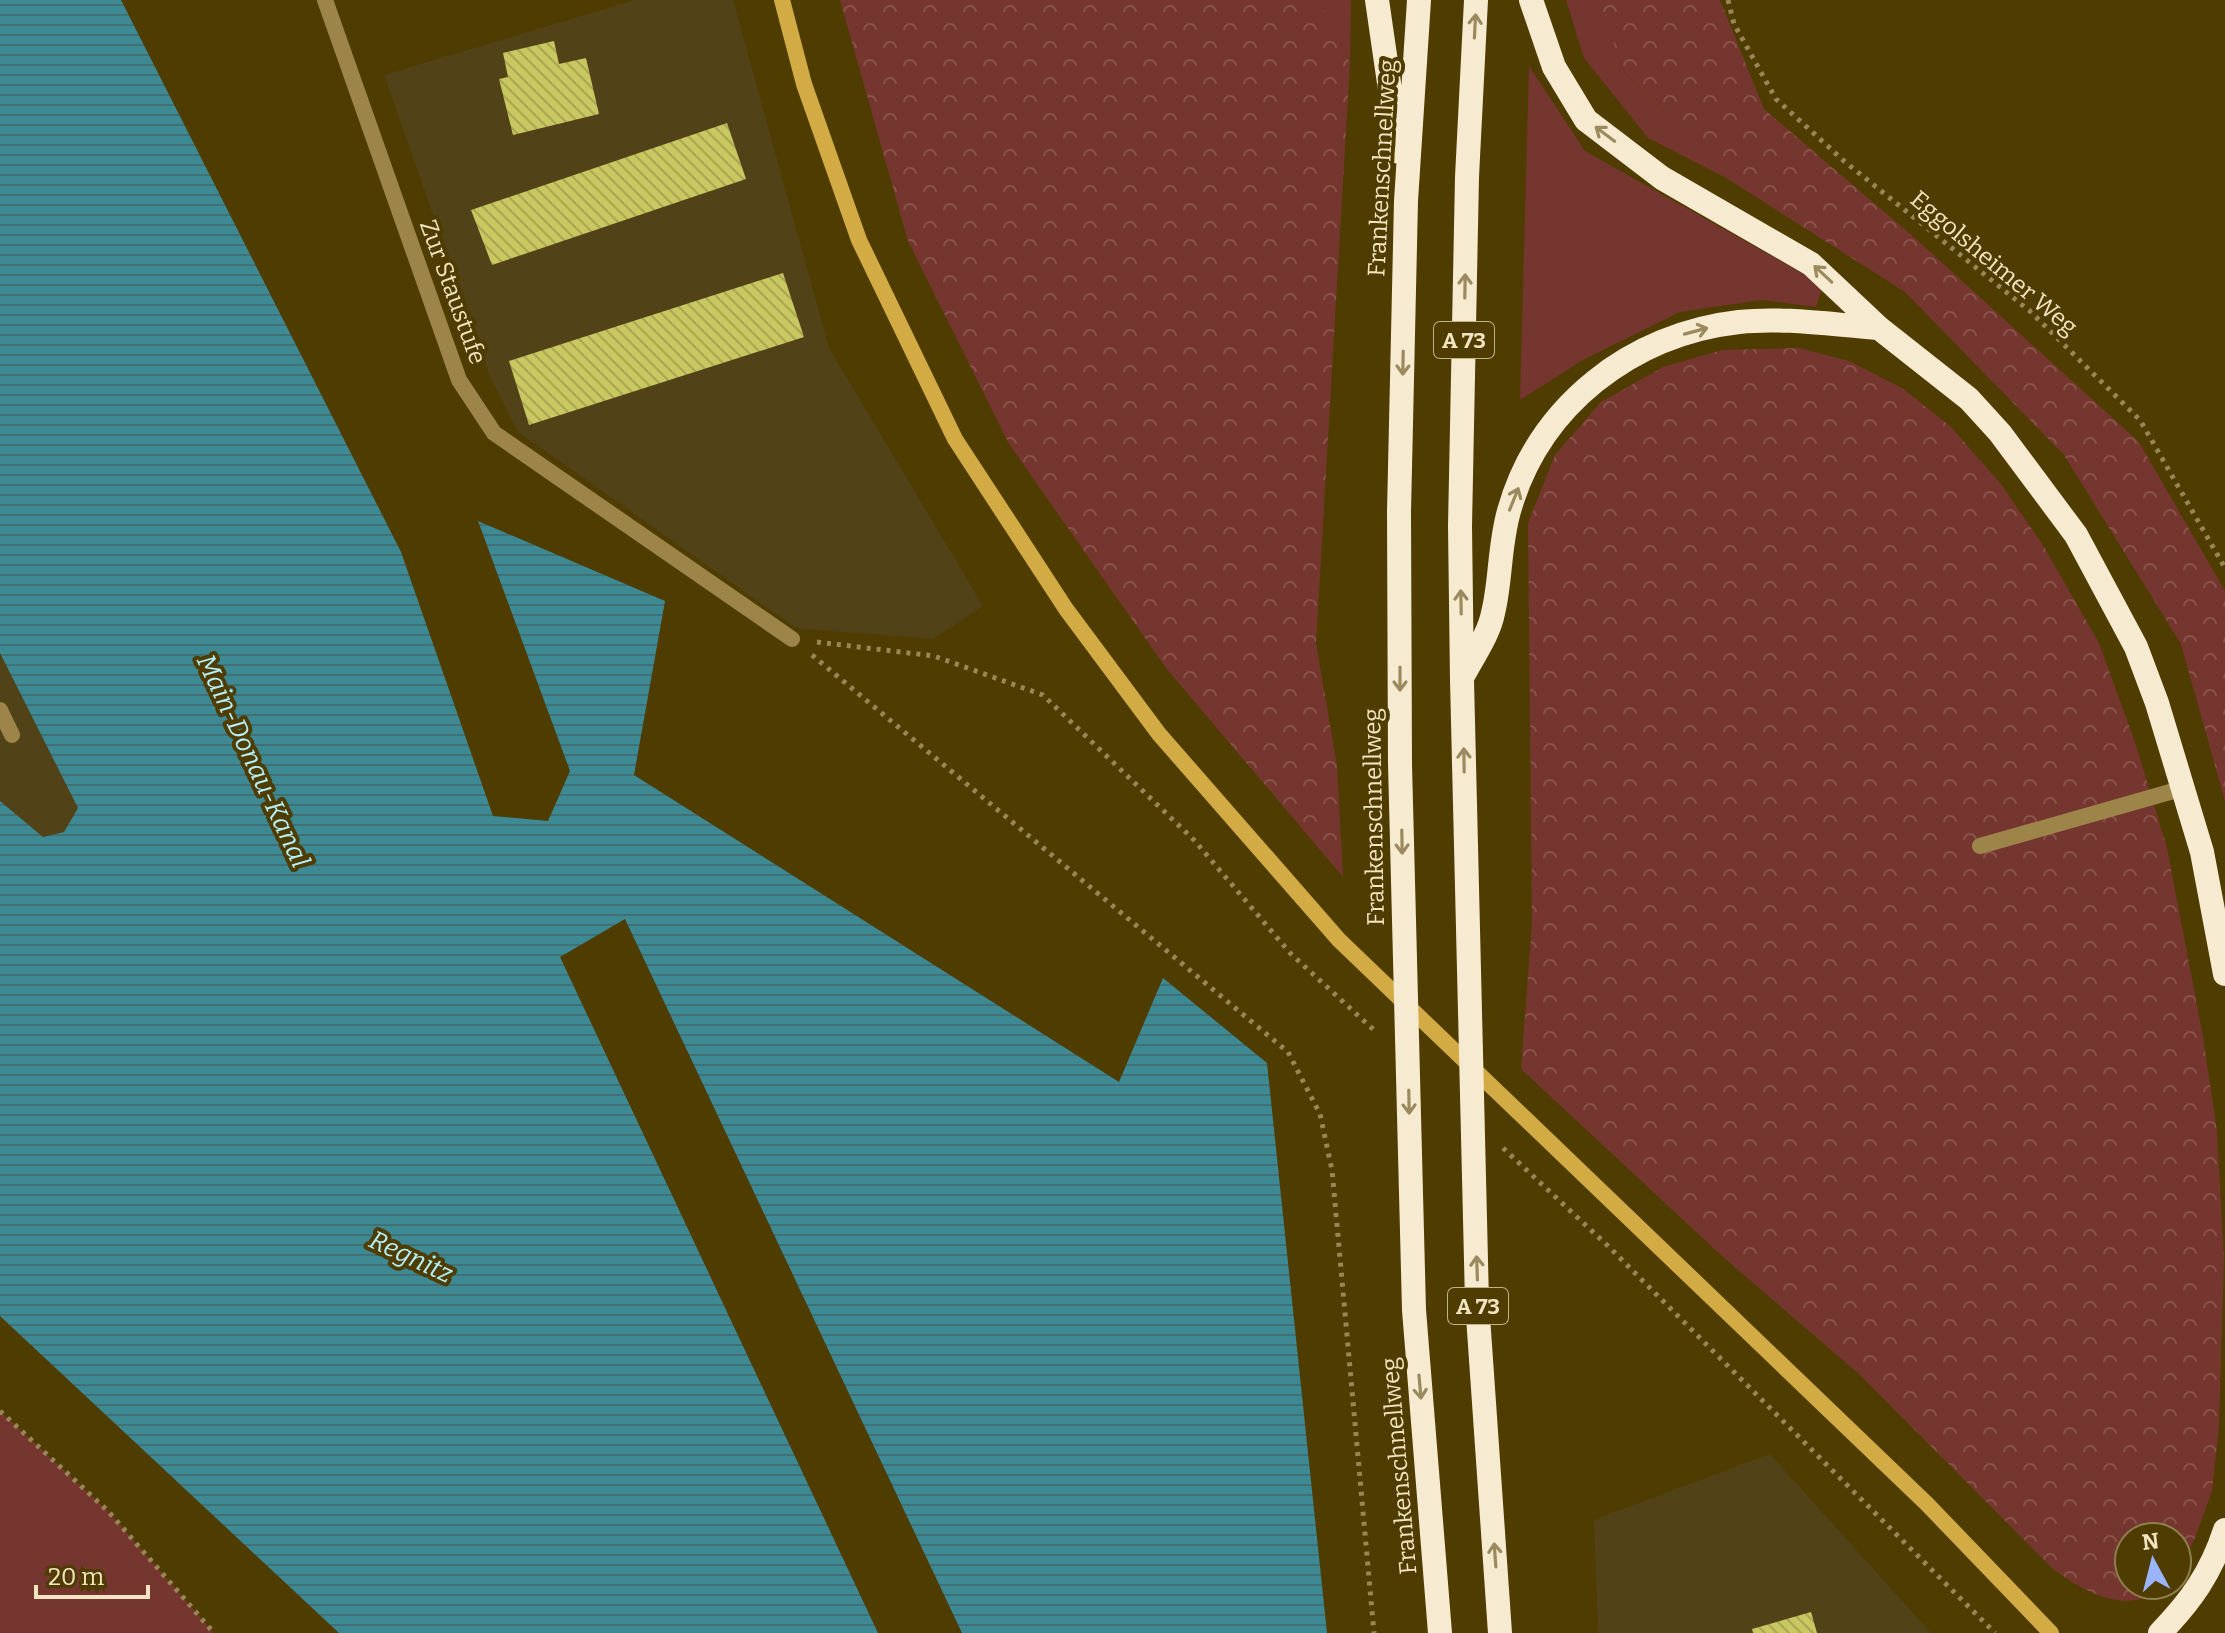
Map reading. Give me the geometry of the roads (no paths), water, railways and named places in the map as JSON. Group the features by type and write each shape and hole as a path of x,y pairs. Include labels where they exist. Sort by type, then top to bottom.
{"highway":[{"path":"1377,0 1406,201"},
{"name":"Frankenschnellweg","path":"1419,0 1406,201 1399,512 1400,764 1414,1310 1440,1633"},
{"name":"A 73","path":"1476,0 1466,240 1460,526 1462,680 1477,1302 1500,1633"},
{"path":"1531,0 1554,67 1586,120 1662,178 1811,264 1879,328 1969,399 2000,433 2076,535 2136,647 2184,788 2202,852 2225,974"},
{"path":"1462,680 1493,614 1498,561 1509,509 1530,460 1547,433 1583,389 1621,360 1660,341 1741,321 1879,328"},
{"path":"2160,1633 2193,1599 2215,1562 2225,1530"}],"main road":[{"path":"782,0 804,84 859,240 955,439 1066,609 1159,734 1339,940 1927,1504 2051,1633"}],"street":[{"name":"Zur Staustufe","path":"325,0 449,356 459,380 494,433 792,639"},
{"path":"0,710 12,735"},
{"path":"1980,846 2184,788"}],"water":[{"path":"0,0 121,0 401,552 493,816 548,821 570,771 478,521 665,601 634,775 1119,1082 1163,978 1267,1063 1327,1633 962,1633 625,919 560,957 878,1633 339,1633 0,1316 0,801 43,837 64,832 78,808 0,653"}],"water label":[{"name":"Main-Donau-Kanal","path":"253,761"},
{"name":"Regnitz","path":"411,1257"}]}
